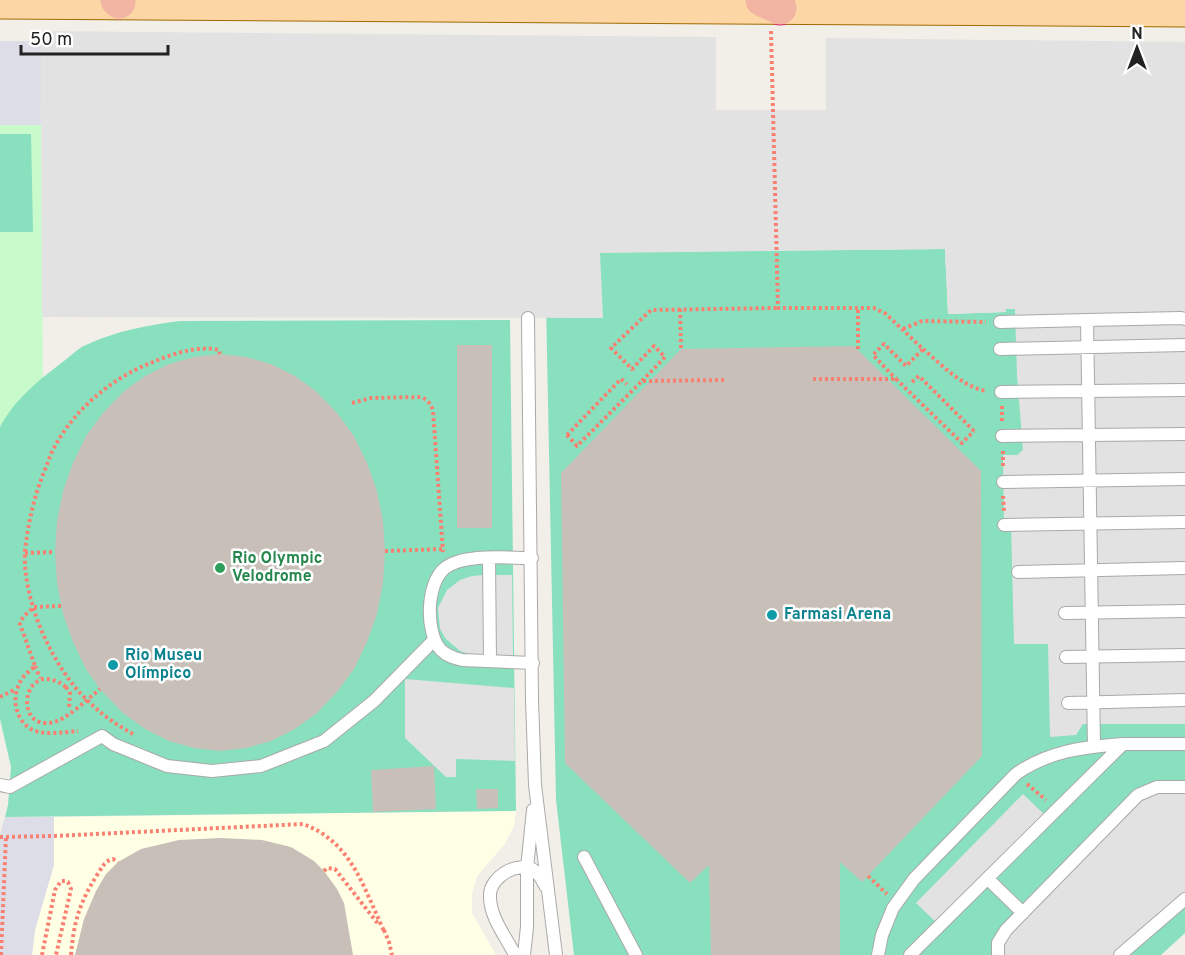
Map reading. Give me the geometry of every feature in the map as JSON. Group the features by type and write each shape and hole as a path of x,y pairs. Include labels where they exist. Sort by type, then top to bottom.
{"main road":[{"path":"0,2 118,1 771,11 1185,10"}],"lane":[{"path":"528,318 535,785 556,955"},
{"path":"1000,322 1181,318 1185,320"},
{"path":"1087,320 1094,746"},
{"path":"1000,349 1185,345"},
{"path":"1001,392 1185,390"},
{"path":"1002,436 1185,434"},
{"path":"1003,482 1185,479"},
{"path":"1004,525 1185,522"},
{"path":"489,558 490,661"},
{"path":"532,558 458,561 444,568 431,592 431,621 434,639 451,657 533,663"},
{"path":"1018,572 1185,568"},
{"path":"1065,613 1185,611"},
{"path":"0,785 10,787 102,736 113,744 167,766 212,771 261,766 324,741 374,701 434,639"},
{"path":"1066,657 1185,655"},
{"path":"1068,703 1185,700"},
{"path":"910,955 1058,811 1123,744"},
{"path":"878,955 882,935 893,908 914,879 1016,774 1029,765 1073,749 1094,746 1185,744"},
{"path":"524,955 527,927 527,868 535,785"},
{"path":"998,955 998,943 1006,930 1138,795 1157,787 1185,787"},
{"path":"584,857 636,955"},
{"path":"515,955 490,906 489,892 495,882 511,869 527,868 535,871 547,888"},
{"path":"988,879 1023,913"},
{"path":"1120,955 1185,898"}],"path":[{"path":"771,11 778,308"},
{"path":"858,307 858,349"},
{"path":"627,384 621,379 567,435 577,446 665,357 654,346 632,369 611,348 651,310 858,307 881,310 923,349 966,384 975,389 1001,392"},
{"path":"680,309 681,349"},
{"path":"903,329 922,321 1000,322"},
{"path":"912,382 918,376 974,430 962,443 873,355 884,344 906,366 923,349"},
{"path":"139,737 112,721 88,702 66,676 49,646 29,590 25,553 33,504 55,446 95,396 142,366 167,356 214,349 220,354"},
{"path":"813,379 896,379"},
{"path":"642,381 724,380"},
{"path":"351,403 370,398 421,397 431,405 434,411 444,568"},
{"path":"385,551 443,549"},
{"path":"25,553 55,552"},
{"path":"40,678 20,624 27,611 34,607 61,606"},
{"path":"35,666 22,677 16,689 15,708 21,720 32,729 48,733 78,731 102,736"},
{"path":"69,708 71,701 66,687 55,680 40,680 29,690 26,697 26,704 33,717 46,723 60,720 100,689"},
{"path":"0,697 16,689"},
{"path":"1016,774 1058,811"},
{"path":"0,837 303,824 316,829 345,852 384,931 392,955"},
{"path":"1,955 6,836"},
{"path":"71,955 73,930 79,908 88,890 106,861 113,859 118,862"},
{"path":"324,871 327,868 335,869 384,931"},
{"path":"42,955 56,890 61,881 65,880 71,889 56,955"}],"shaded area":[{"path":"41,31 716,37 716,110 826,110 826,38 1185,42 1185,724 1083,724 1076,735 1050,737 1048,644 1014,644 1011,525 1004,525 1003,455 1017,455 1023,450 1015,309 1005,309 1006,312 948,314 945,249 600,253 603,318 42,317"},
{"path":"0,41 41,41 41,125 0,125"},
{"path":"484,575 512,575 513,656 469,654 460,651 446,639 440,629 438,608 447,590 460,580"},
{"path":"405,679 514,688 515,761 456,759 456,777 446,777 405,738"},
{"path":"1185,787 1185,899 1120,955 998,955 1006,930 1138,795"},
{"path":"1023,794 1045,815 938,924 916,903"},
{"path":"516,811 514,826 504,845 477,876 472,894 472,913 496,955 32,955 35,930 54,865 54,817"},
{"path":"5,817 54,817 54,865 35,930 32,955 0,955 0,834"}],"green space":[{"path":"0,125 41,125 43,377 21,398 0,427"},
{"path":"0,134 31,134 33,232 0,232"},
{"path":"945,249 948,314 1006,312 1005,309 1185,305 1185,933 1161,955 574,955 556,800 545,253"},
{"path":"510,320 516,811 5,817 11,767 0,719 0,427 28,391 83,346 120,332 180,321"}],"building":[{"path":"457,345 492,345 492,528 457,528"},
{"name":"Farmasi Arena","path":"854,346 981,471 982,756 862,882 840,862 840,955 711,955 709,865 690,883 565,763 561,473 681,349"},
{"name":"Rio Olympic Velodrome","path":"220,354 246,357 271,364 295,376 317,392 337,413 354,436 377,491 383,521 385,552 383,583 377,614 354,669 337,692 317,713 295,729 271,741 246,748 220,751 194,748 169,741 145,729 123,713 100,689 86,669 63,614 57,583 55,552 57,521 63,491 86,436 103,413 123,392 145,376 169,364 194,357"},
{"path":"434,766 436,809 373,812 371,770"},
{"path":"476,789 498,789 498,808 477,809"},
{"path":"221,838 262,840 291,847 314,861 337,889 344,903 353,955 75,955 84,919 96,891 106,874 118,862 141,849 179,840"}],"place":[{"name":"Rio Olympic Velodrome","path":"220,568"},
{"name":"Farmasi Arena","path":"772,615"},
{"name":"Rio Museu Olímpico","path":"113,665"}]}
